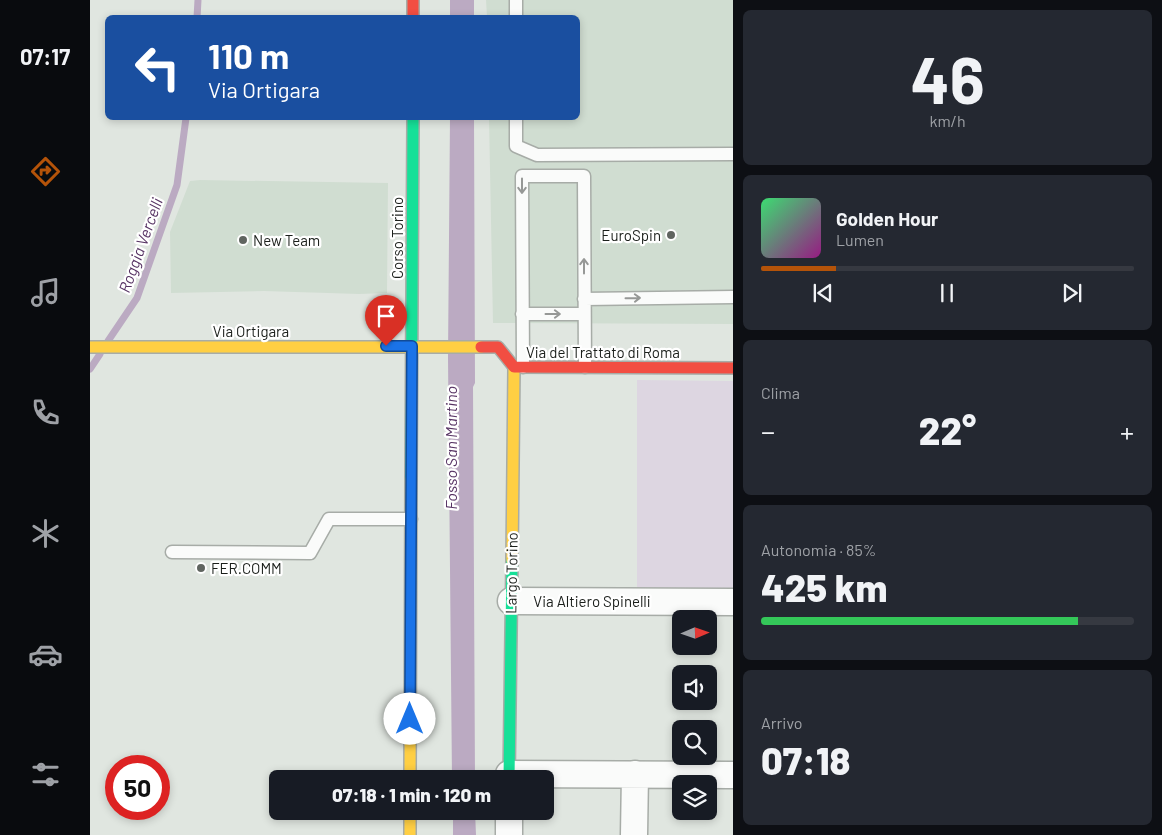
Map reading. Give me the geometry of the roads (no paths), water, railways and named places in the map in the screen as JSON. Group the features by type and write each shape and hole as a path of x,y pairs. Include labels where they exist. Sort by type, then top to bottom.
{"street":[{"path":"413,0 413,15"},
{"name":"Corso Torino","path":"410,770 413,120"},
{"name":"Via Ortigara","path":"90,347 436,346"},
{"name":"Via del Trattato di Roma","path":"436,346 498,348 518,367 733,368"},
{"name":"Largo Torino","path":"509,770 511,601 518,367"},
{"name":"Via Altiero Spinelli","path":"511,601 733,602"},
{"path":"634,835 635,774"},
{"path":"554,775 733,775"},
{"path":"410,820 410,835"},
{"path":"508,835 509,820"}],"lane":[{"path":"516,0 516,15"},
{"path":"516,120 516,146 537,155 733,154"},
{"path":"518,367 522,314 522,176 584,176 585,367"},
{"path":"584,299 733,297"},
{"path":"522,314 584,314"},
{"path":"172,552 310,553 329,519 411,519"}],"water":[{"path":"450,0 474,0 474,15 450,15"},
{"name":"Fosso San Martino","path":"450,120 474,120 475,770 452,770 448,358"},
{"path":"453,820 475,820 476,835 453,835"}],"waterway":[{"name":"Roggia Vercelli","path":"197,15 198,0"},
{"name":"Roggia Vercelli","path":"108,341 137,298 177,185 186,120"},
{"name":"Roggia Vercelli","path":"90,369 100,354"}],"place":[{"name":"EuroSpin","path":"671,235"},
{"name":"New Team","path":"243,240"},
{"name":"FER.COMM","path":"201,568"}]}
